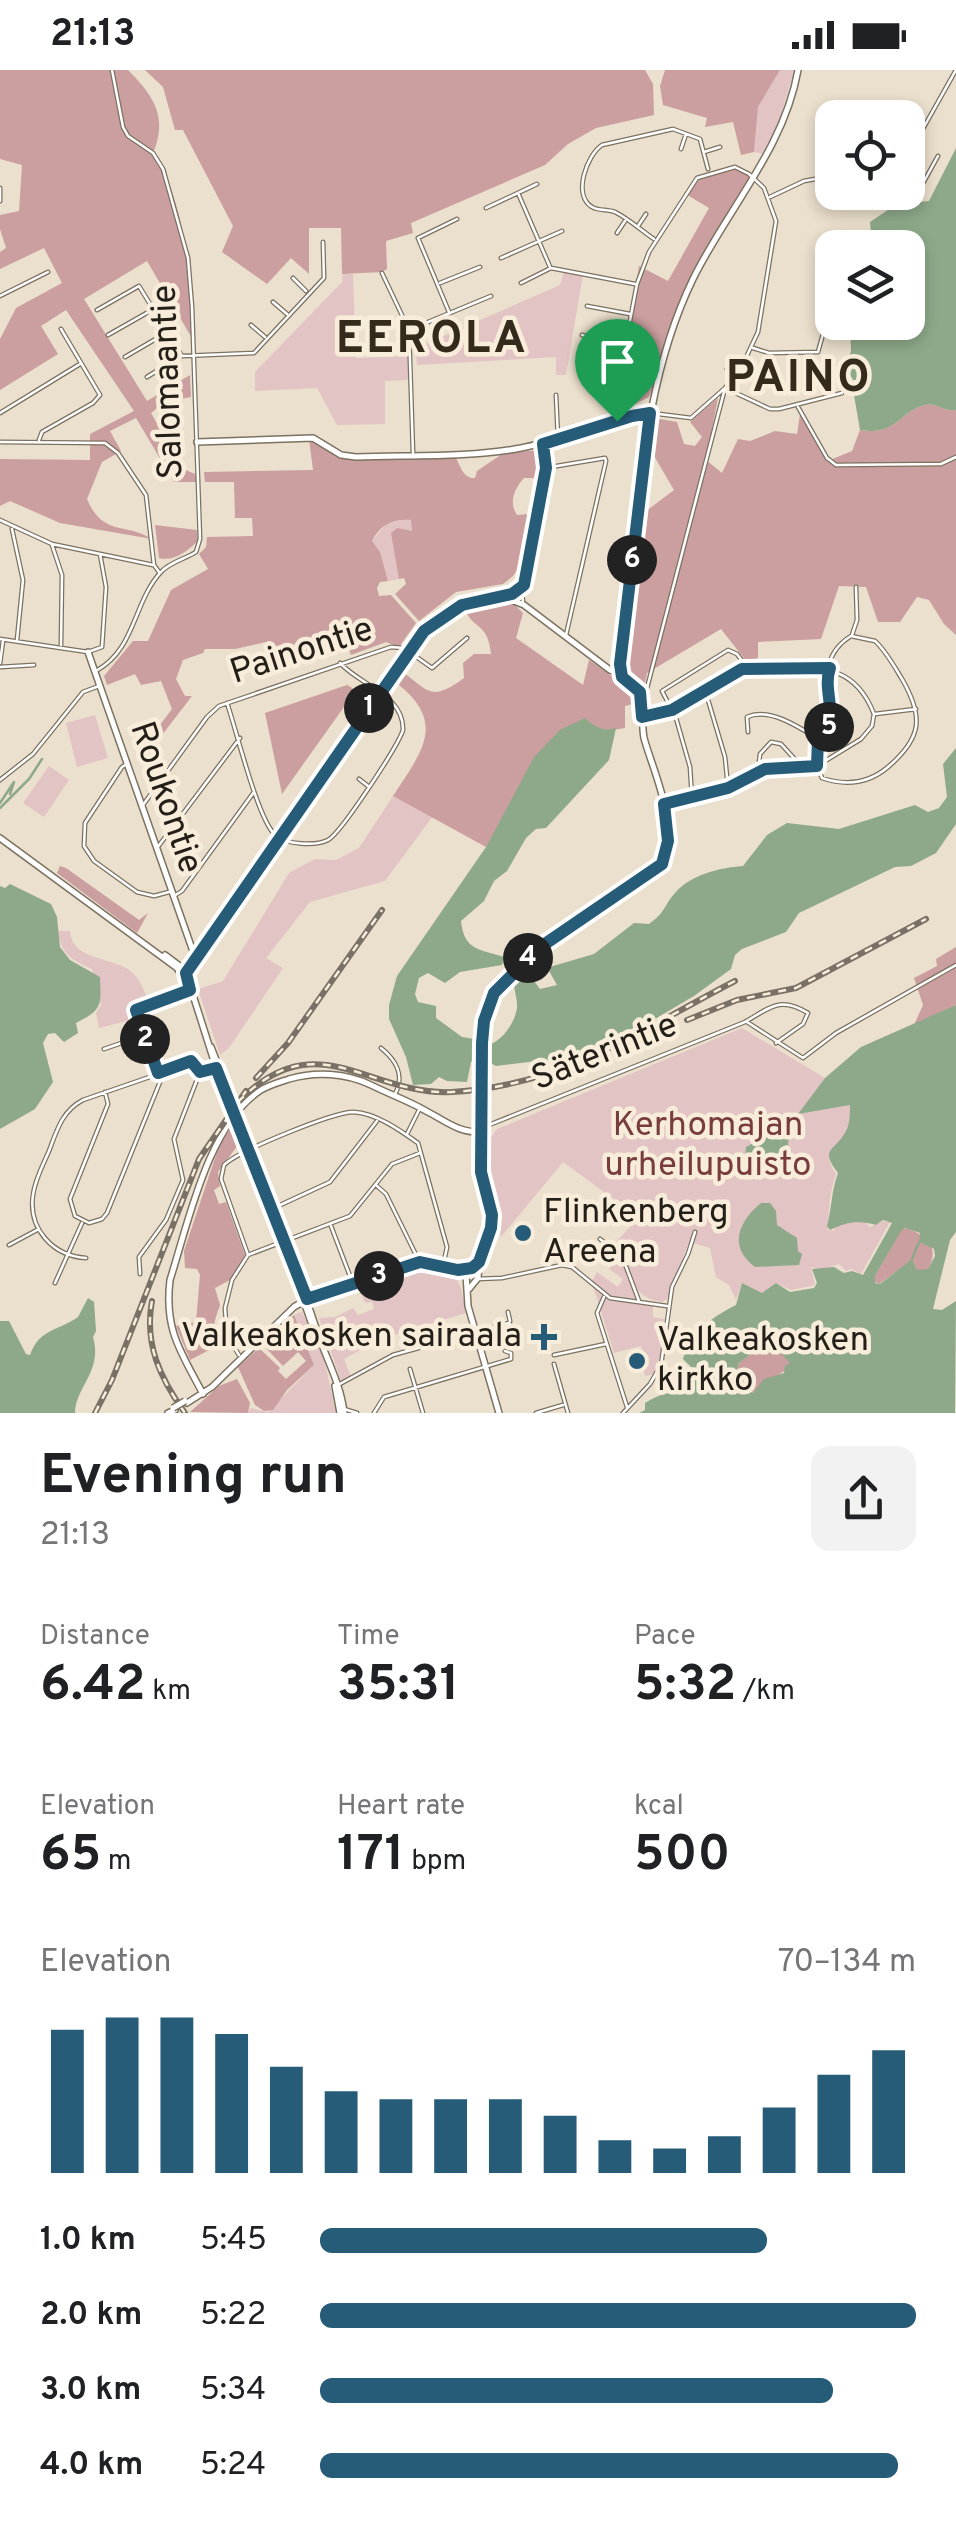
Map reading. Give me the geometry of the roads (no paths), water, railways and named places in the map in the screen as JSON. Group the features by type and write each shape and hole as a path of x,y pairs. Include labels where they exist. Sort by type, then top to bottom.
{"main road":[{"path":"620,673 650,413 664,352 691,284 786,117 798,70"},
{"path":"196,442 314,438 348,457 510,450 650,413"},
{"name":"Painontie","path":"408,650 432,622 446,613 476,600 517,592 524,585"},
{"path":"499,1412 468,1306 469,1289 489,1235 492,1215 481,1172 484,1021 494,993 518,966 662,864 668,841 664,804 643,734 640,692 620,673 610,670 524,604 504,596"},
{"path":"183,972 203,949 408,650"},
{"name":"Roukontie","path":"88,652 194,958"},
{"path":"1,840 183,972 330,1364 342,1411"},
{"path":"200,1072 216,1066"},
{"path":"203,1392 173,1337 168,1298 216,1145 240,1107 260,1091 306,1075 355,1078 460,1130 482,1129"},
{"path":"171,1411 203,1392 306,1302"}],"street":[{"name":"Salomaantie","path":"96,671 109,663 126,642 160,573 196,552 200,544 188,258 172,194 158,158 128,136 123,127 112,70"},
{"path":"925,125 956,70"},
{"path":"656,240 612,211 593,208 585,198 585,167 594,150 666,130 686,132 700,139 708,172"},
{"path":"681,148 686,132"},
{"path":"704,152 720,148"},
{"path":"925,180 938,156"},
{"path":"617,421 614,404 636,284 656,240 697,178 735,166 754,177 776,214 761,322 752,347 734,376 692,418 650,413"},
{"path":"769,197 815,179"},
{"path":"486,208 537,184"},
{"path":"0,188 0,201"},
{"path":"518,193 551,268"},
{"path":"637,228 646,214"},
{"path":"449,312 419,242 422,234 457,220"},
{"path":"618,233 625,220"},
{"path":"501,258 562,232"},
{"path":"147,376 182,356 254,353 326,274 324,242"},
{"path":"438,284 480,267"},
{"path":"521,284 551,268 636,284"},
{"path":"0,296 48,272"},
{"path":"382,273 409,330 413,455"},
{"path":"293,278 308,294"},
{"path":"97,310 139,286 182,356"},
{"path":"409,330 491,296"},
{"path":"273,302 288,316"},
{"path":"587,306 631,314"},
{"path":"108,335 153,310"},
{"path":"251,325 268,339"},
{"path":"40,442 42,432 100,395 60,329"},
{"path":"125,357 167,332"},
{"path":"582,335 625,344"},
{"path":"752,347 769,353 818,352 821,340"},
{"path":"0,412 81,364"},
{"path":"727,368 734,376"},
{"path":"725,388 770,408 797,406 842,393"},
{"path":"640,692 647,688 725,388"},
{"path":"556,395 558,440"},
{"path":"797,406 827,458 836,464 941,464 956,458"},
{"path":"0,442 106,443 118,453 146,495 154,565 160,573"},
{"path":"524,604 524,585 546,468 543,444"},
{"path":"546,468 604,458 606,461 566,637"},
{"path":"0,520 52,544 154,565"},
{"path":"13,527 23,580 17,641"},
{"path":"52,544 62,574 60,646"},
{"path":"34,665 0,665 2,639 88,652 102,647 106,586 100,554"},
{"path":"818,739 825,734 831,719 826,682 830,668 857,620 856,587"},
{"path":"818,739 817,766 827,780 862,782 875,778 910,747 915,701 880,646 862,636 851,636"},
{"path":"408,650 432,668 467,638"},
{"name":"Painontie","path":"142,806 207,717 227,703 391,647 408,650"},
{"path":"692,798 692,772 662,690 732,651 747,668"},
{"path":"227,703 255,790 274,834 288,841 320,842 334,836 403,730 397,706 340,663"},
{"path":"642,717 672,710 747,668 830,668 854,682 874,714 872,726 861,739 817,766 758,771 728,788 664,804"},
{"path":"0,780 33,754 83,692 100,686"},
{"path":"705,690 725,757 728,788"},
{"path":"874,714 916,709"},
{"path":"748,732 747,717 762,713 818,739"},
{"path":"156,848 240,738"},
{"path":"758,771 760,754 770,742 786,748 803,769"},
{"path":"128,764 122,767 85,823 84,846 94,861 136,892 154,896 172,894 186,886 255,790"},
{"path":"359,778 368,786"},
{"path":"745,1022 803,1058 837,1033 956,965"},
{"path":"105,1092 108,1104 70,1199 71,1211 83,1222 95,1223 107,1214 159,1086 158,1073 136,1014 138,1008 190,989"},
{"name":"Säterintie","path":"482,1129 745,1022 774,1005 786,1002 808,1014 804,1024 776,1043"},
{"path":"104,1050 144,1035"},
{"path":"381,1048 393,1060 400,1077 394,1097"},
{"path":"86,1258 68,1255 52,1246 39,1230 34,1214 33,1192 61,1120 75,1104 191,1061 200,1072 174,1139 183,1180 166,1220 140,1257 140,1274"},
{"path":"406,1136 420,1108"},
{"path":"248,1255 220,1174 227,1162 259,1145 348,1112 378,1120 418,1143 448,1247 444,1266"},
{"path":"272,1208 324,1186 378,1120"},
{"path":"242,1358 227,1336 225,1308 232,1280 248,1255 350,1216 392,1164 421,1152"},
{"path":"375,1185 386,1194 420,1262"},
{"path":"55,1283 83,1222"},
{"path":"331,1226 354,1285"},
{"path":"9,1245 39,1230"},
{"path":"623,1413 650,1384 661,1365 668,1306 694,1232"},
{"path":"600,1238 622,1256 640,1302"},
{"path":"306,1302 420,1262 486,1278 562,1265 576,1270 606,1295 668,1306"},
{"path":"606,1295 597,1313 628,1408"},
{"path":"499,1326 501,1332 509,1330 508,1312"},
{"path":"337,1386 394,1354 510,1323"},
{"path":"554,1355 607,1344"},
{"path":"374,1413 384,1397 486,1368 500,1363 512,1358 512,1353 505,1352 500,1363"},
{"path":"554,1364 568,1413"},
{"path":"410,1369 423,1413"},
{"path":"536,1413 565,1404"},
{"path":"342,1411 357,1413"}],"waterway":[{"path":"0,808 29,779 42,759"},
{"path":"0,803 14,782 10,794"},
{"path":"912,1259 919,1242"}],"railway":[{"path":"256,1078 288,1043 382,910"},
{"path":"687,1020 737,1000 796,988 926,919"},
{"path":"238,1102 266,1078 293,1067 318,1064 422,1090 452,1092 531,1079 600,1053 735,981"},
{"path":"95,1413 112,1380 199,1159 246,1091"},
{"path":"152,1301 150,1332 156,1360 185,1413"}],"place":[{"name":"Flinkenberg Areena","path":"523,1233"},
{"name":"Valkeakosken sairaala","path":"544,1337"},
{"name":"Valkeakosken kirkko","path":"637,1361"}],"district":[{"name":"EEROLA","path":"432,340"},
{"name":"PAINO","path":"799,379"}],"park label":[{"name":"Kerhomajan urheilupuisto","path":"708,1146"}]}
